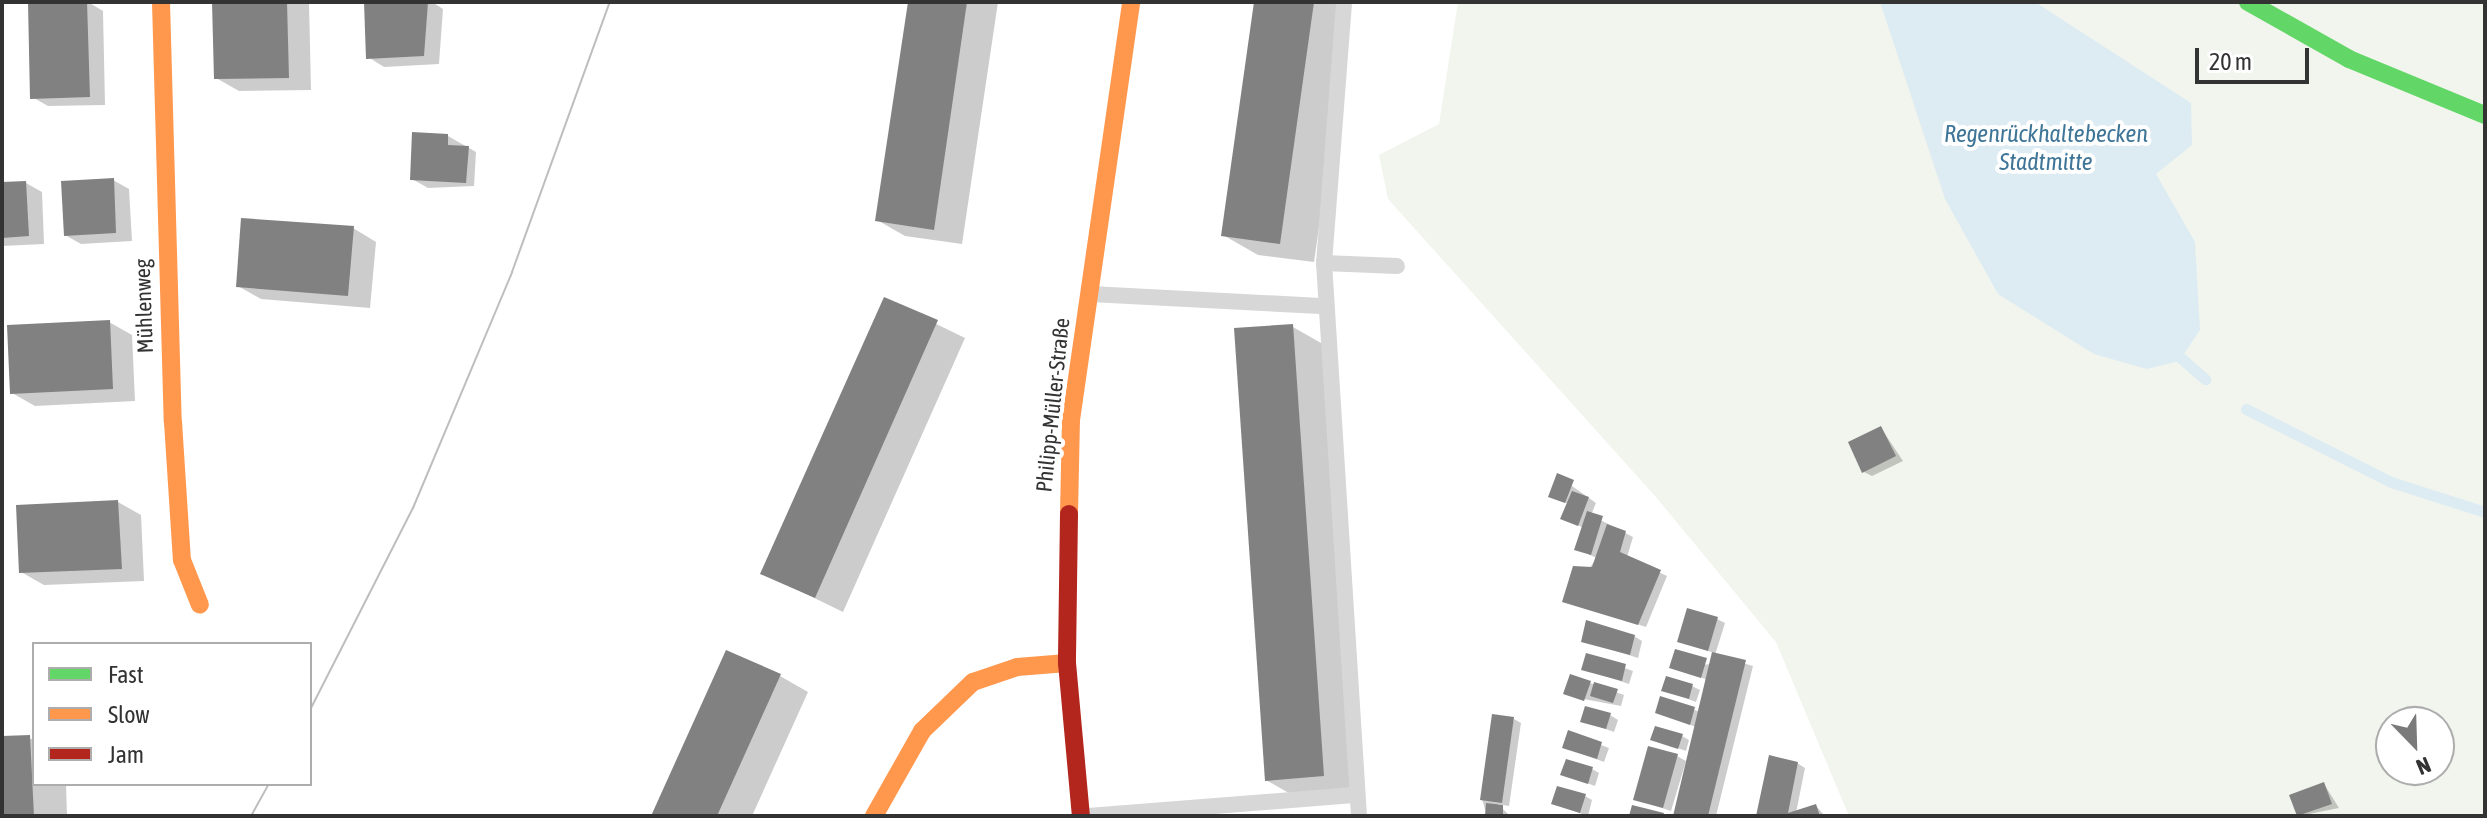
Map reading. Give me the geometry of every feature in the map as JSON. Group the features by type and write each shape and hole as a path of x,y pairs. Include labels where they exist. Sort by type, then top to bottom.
{"street":[{"name":"Mühlenweg","path":"161,2 176,468 182,560 200,605"},
{"name":"Philipp-Müller-Straße","path":"1081,816 1067,663 1071,420 1131,2"},
{"path":"2248,2 2349,59 2485,115"},
{"path":"874,816 922,731 973,682 1017,667 1067,663"}],"lane":[{"path":"1344,2 1321,306 1359,816"},
{"path":"1324,263 1397,266"},
{"path":"1089,294 1321,306"},
{"path":"1088,816 1357,795"}],"shaded area":[{"path":"1458,2 2485,2 2485,816 1849,816 1776,642 1655,496 1388,199 1379,155 1439,124"}],"water":[{"name":"Regenrückhaltebecken Stadtmitte","path":"1880,2 2035,2 2191,103 2192,145 2156,174 2195,242 2200,330 2179,361 2147,369 2094,354 1998,294 1945,199"}],"building":[{"path":"28,2 87,2 90,97 30,99"},
{"path":"212,2 287,2 289,78 214,79"},
{"path":"364,2 428,2 424,56 366,59"},
{"path":"908,2 967,2 934,230 875,221"},
{"path":"1254,2 1314,2 1280,244 1221,236"},
{"path":"412,132 448,134 448,145 469,146 466,183 410,180"},
{"path":"114,178 116,233 64,236 61,181"},
{"path":"26,181 29,236 2,238 2,182"},
{"path":"241,218 354,226 348,296 236,287"},
{"path":"884,297 938,320 815,598 760,574"},
{"path":"110,320 113,389 10,394 7,325"},
{"path":"1293,324 1324,776 1265,781 1234,328"},
{"path":"1881,426 1896,456 1862,473 1848,442"},
{"path":"1557,473 1574,480 1565,503 1548,497"},
{"path":"1572,491 1589,497 1578,526 1560,519"},
{"path":"118,500 122,569 19,573 16,505"},
{"path":"1587,511 1603,516 1591,555 1574,550"},
{"path":"1607,524 1626,531 1620,552 1661,570 1638,625 1562,602 1573,566 1592,567"},
{"path":"1687,608 1718,617 1708,651 1677,642"},
{"path":"1586,620 1635,635 1630,655 1581,642"},
{"path":"1675,649 1707,658 1701,678 1669,668"},
{"path":"726,650 781,674 717,816 651,816"},
{"path":"1712,652 1746,660 1708,816 1673,816"},
{"path":"1586,653 1626,664 1622,681 1581,670"},
{"path":"1570,674 1591,681 1584,701 1563,694"},
{"path":"1666,676 1693,684 1689,699 1661,691"},
{"path":"1594,682 1618,689 1613,703 1590,696"},
{"path":"1660,696 1695,707 1690,725 1655,713"},
{"path":"1585,706 1611,713 1606,729 1580,722"},
{"path":"1492,714 1514,717 1502,803 1480,800"},
{"path":"1655,726 1683,734 1678,749 1650,740"},
{"path":"1568,730 1602,742 1597,759 1562,748"},
{"path":"30,735 34,816 2,816 2,736"},
{"path":"1648,746 1678,754 1663,808 1633,800"},
{"path":"1769,755 1798,762 1788,813 1816,804 1820,816 1756,816"},
{"path":"1566,759 1593,767 1588,784 1560,775"},
{"path":"2324,782 2332,804 2297,816 2289,795"},
{"path":"1557,786 1586,794 1580,813 1551,804"},
{"path":"1486,803 1503,805 1503,816 1485,816"},
{"path":"1632,805 1664,813 1663,816 1629,816"}],"waterway":[{"path":"2173,351 2205,379"},
{"path":"2246,409 2391,482 2485,512"}],"tram line":[{"path":"312,706 413,508 512,272 610,2"},
{"path":"251,816 268,786"}],"traffic: fast":[{"path":"2248,2 2349,59 2485,115"}],"traffic: slow":[{"path":"161,2 173,422 182,560 200,605"},
{"path":"1069,514 1071,420 1131,2"},
{"path":"874,816 922,731 973,682 1017,667 1067,663"}],"traffic: jam":[{"path":"1069,514 1067,663 1081,816"}]}
